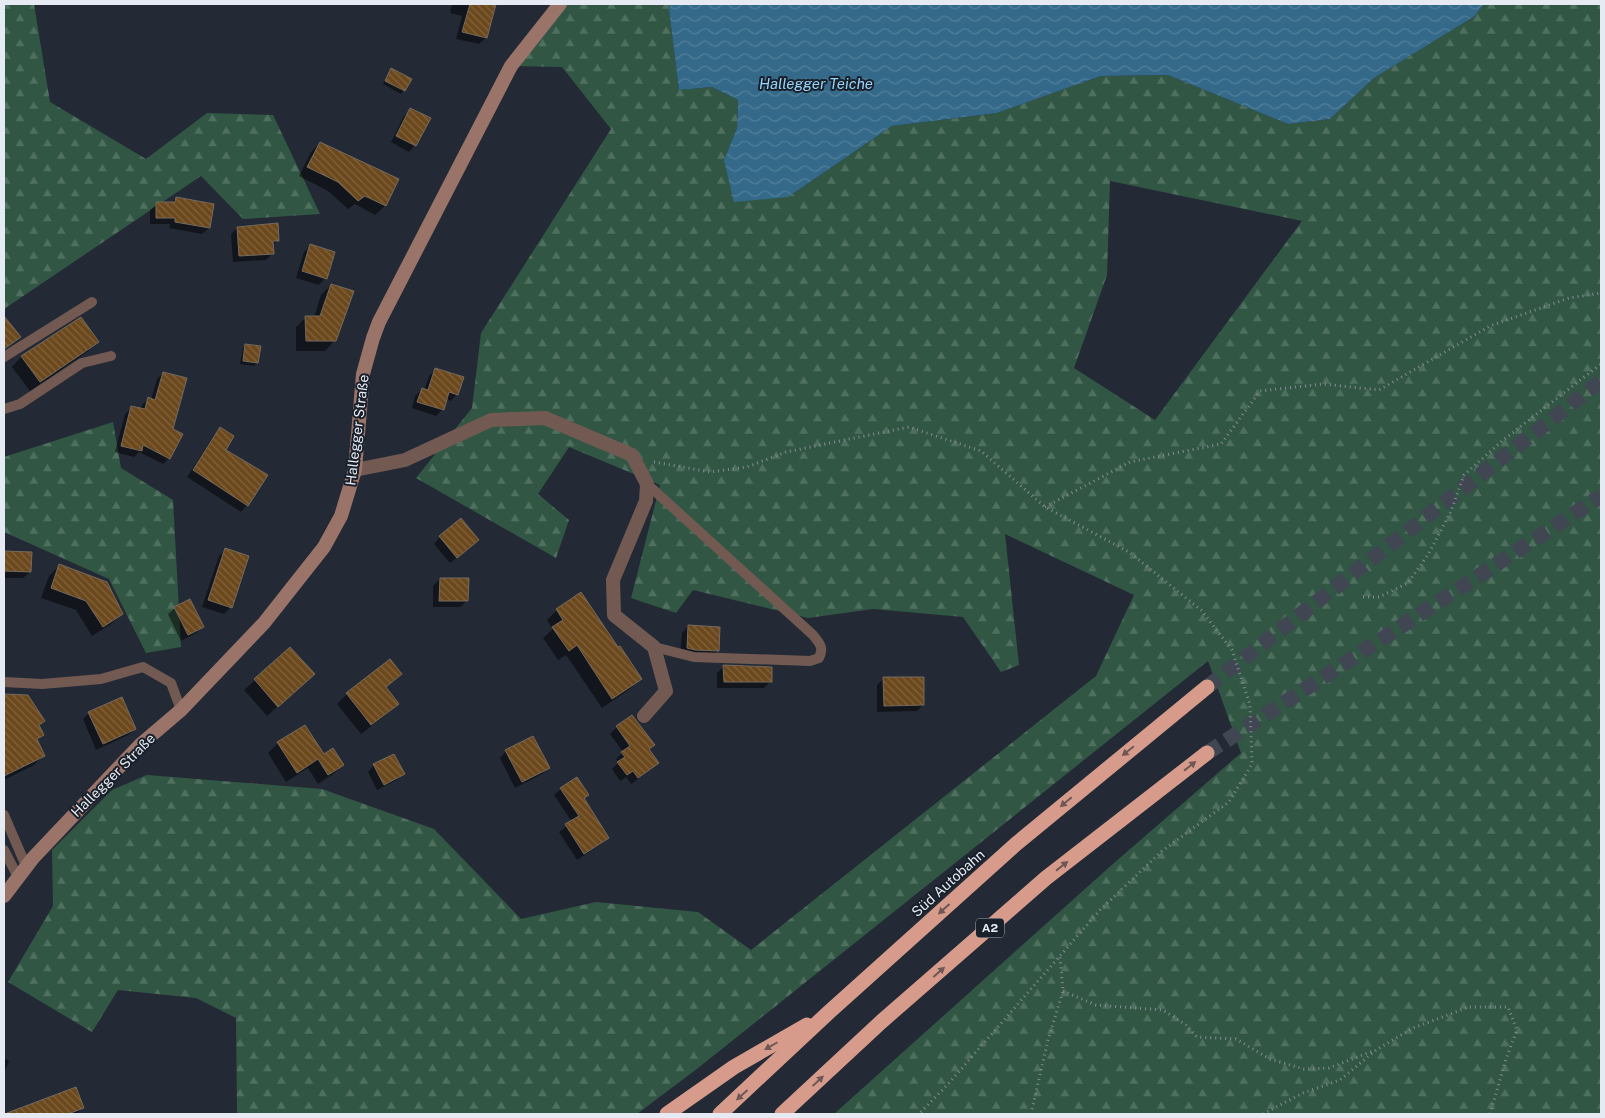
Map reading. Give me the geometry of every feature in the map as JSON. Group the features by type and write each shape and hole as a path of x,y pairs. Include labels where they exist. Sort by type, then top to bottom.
{"highway":[{"name":"Süd Autobahn","path":"720,1114 828,1013 1016,844 1207,687"},
{"name":"A2","path":"782,1114 881,1022 1046,878 1207,753"},
{"path":"667,1114 734,1067 828,1013"}],"main road":[{"name":"Hallegger Straße","path":"4,896 22,871 140,744 181,710 264,623 324,547 342,516 355,470 363,374 379,322 511,66 560,4"}],"street":[{"path":"355,470 405,460 491,420 545,418 632,455 647,484 646,501 613,580 614,615 654,648 666,691 644,716"}],"lane":[{"path":"4,357 92,302"},
{"path":"4,409 20,404 82,363 111,356"},
{"path":"647,484 814,635 822,651 818,658 810,661 694,657 654,648"},
{"path":"4,682 42,684 101,679 143,667 171,683 181,710"},
{"path":"4,815 22,871"},
{"path":"4,850 22,871"}],"path":[{"path":"1045,507 1130,462 1221,444 1260,391 1323,384 1379,390 1490,326 1569,298 1601,294"},
{"path":"1363,597 1379,597 1408,582 1429,553 1451,511 1464,475 1502,441 1601,364"},
{"path":"632,455 658,463 710,472 747,467 786,452 909,427 981,451 1045,507 1129,552 1201,610 1232,650 1250,705 1252,764 1228,802 1162,851 1100,910 949,1083 918,1114"},
{"path":"1030,1114 1048,1040 1063,992 1060,956"},
{"path":"1063,992 1096,1005 1163,1010 1186,1024 1197,1037 1236,1039 1270,1058 1304,1069 1329,1068 1376,1050"},
{"path":"1263,1114 1303,1093 1340,1080 1376,1050 1413,1028 1469,1007 1508,1007 1517,1030 1490,1114"}],"green space":[{"path":"4,4 34,4 50,102 146,159 207,113 273,115 320,214 243,219 201,176 4,309"},
{"path":"560,4 670,4 669,10 679,90 712,87 738,100 737,128 724,160 788,197 892,126 997,113 1101,76 1168,75 1288,124 1330,119 1374,78 1475,16 1484,4 1601,4 1601,1114 834,1114 1114,863 1241,753 1208,661 698,1068 637,1114 237,1114 236,1018 196,998 118,990 92,1032 8,982 53,906 52,850 112,790 147,775 322,789 434,829 521,919 596,902 698,912 751,950 1096,676 1134,595 1005,534 1019,665 1001,672 963,617 873,609 808,618 693,590 676,613 631,598 660,485 569,447 538,494 569,520 556,558 416,478 472,408 481,333 611,129 562,67 511,66","holes":["1110,181 1302,221 1155,420 1074,368 1107,275"]},
{"path":"113,422 121,468 173,500 181,647 146,653 109,579 4,532 4,457"}],"water":[{"name":"Hallegger Teiche","path":"670,4 1484,4 1475,16 1374,78 1330,119 1288,124 1168,75 1101,76 997,113 892,126 788,197 734,202 724,160 737,128 738,100 712,87 679,90 669,10"}],"building":[{"path":"470,4 496,4 487,38 462,32"},
{"path":"391,68 412,79 405,91 385,81"},
{"path":"410,108 431,118 416,146 396,136"},
{"path":"320,142 399,179 386,206 365,196 358,201 338,182 307,167"},
{"path":"176,197 214,204 210,228 175,222 175,218 156,218 156,202 175,202"},
{"path":"278,223 279,241 273,241 274,254 239,256 237,227"},
{"path":"310,244 335,252 327,279 302,271"},
{"path":"331,284 354,291 336,341 306,341 305,316 320,316"},
{"path":"4,316 21,337 4,349"},
{"path":"81,317 99,342 40,382 21,356"},
{"path":"245,344 261,346 258,363 243,361"},
{"path":"435,368 464,377 458,395 449,392 444,410 417,402 422,388 428,390"},
{"path":"163,372 187,378 173,429 183,434 170,459 143,445 142,451 121,446 131,406 145,409 148,397 155,400"},
{"path":"220,427 234,436 226,450 268,475 248,506 193,470"},
{"path":"461,518 479,540 457,558 439,536"},
{"path":"225,548 249,556 232,608 208,600"},
{"path":"4,551 32,552 31,572 4,571"},
{"path":"59,564 107,582 123,614 103,627 86,601 51,588"},
{"path":"440,578 469,578 468,601 439,601"},
{"path":"581,592 642,679 612,699 577,645 569,651 552,627 563,620 556,609"},
{"path":"190,599 204,627 188,635 174,607"},
{"path":"688,625 720,627 719,651 687,648"},
{"path":"290,647 315,674 278,707 254,679"},
{"path":"390,659 402,674 386,687 399,704 371,725 346,693"},
{"path":"723,665 772,667 772,682 724,682"},
{"path":"883,677 924,677 924,705 884,706"},
{"path":"4,694 28,695 45,721 39,725 44,735 37,739 45,756 4,776"},
{"path":"122,697 136,729 103,744 88,712"},
{"path":"632,715 655,745 649,749 659,763 638,778 633,771 627,775 617,762 625,757 621,752 630,746 616,726"},
{"path":"305,725 324,754 333,748 344,765 328,775 318,759 297,773 277,742"},
{"path":"533,736 550,768 522,782 505,750"},
{"path":"394,754 405,774 384,785 373,764"},
{"path":"577,777 589,795 584,798 609,838 584,854 565,824 579,816 560,788"},
{"path":"76,1087 84,1108 68,1114 7,1114 7,1113"}],"tunnel":[{"path":"1207,687 1601,381"},
{"path":"1207,753 1601,496"}]}
